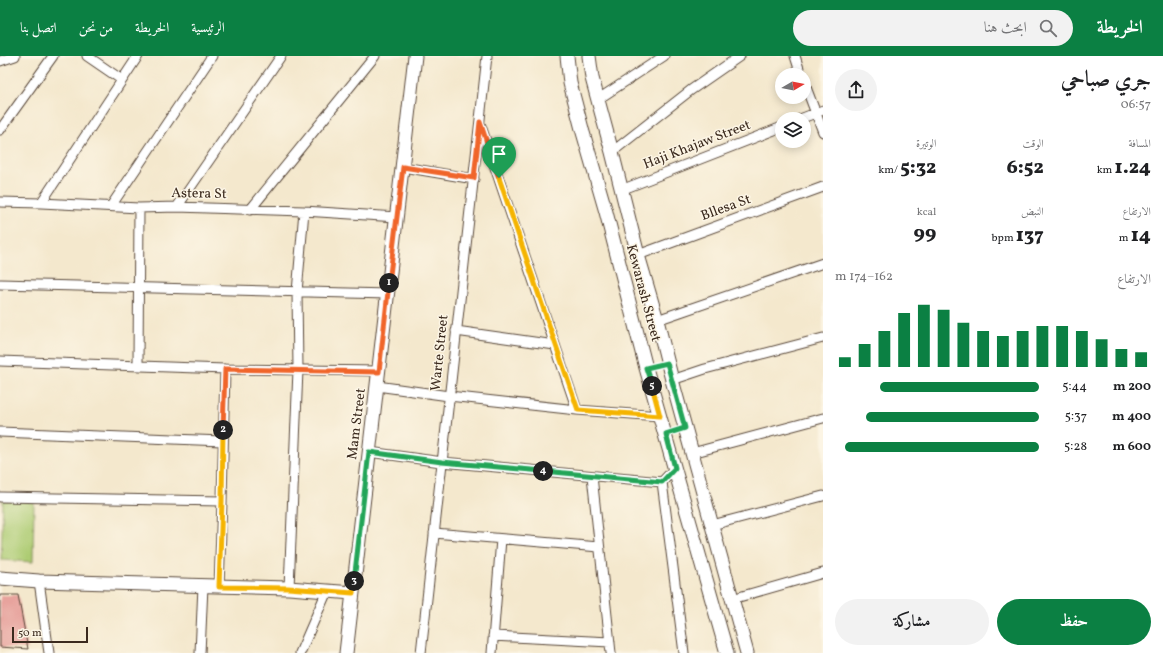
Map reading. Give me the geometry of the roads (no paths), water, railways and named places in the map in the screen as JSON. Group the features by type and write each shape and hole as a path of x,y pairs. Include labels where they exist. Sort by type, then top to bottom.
{"main road":[{"name":"Mam Street","path":"346,653 416,56"},
{"name":"Kewarash Street","path":"567,56 570,83 606,212 646,368 727,653"},
{"name":"Kewarash Street","path":"588,56 592,78 638,256 657,320 667,363 747,653"},
{"path":"646,368 667,363"},
{"path":"666,434 685,428"},
{"path":"0,578 39,581 288,588 353,593"}],"street":[{"path":"0,61 15,56"},
{"path":"0,130 53,56"},
{"path":"87,56 122,80"},
{"path":"41,203 138,56"},
{"path":"111,206 212,56"},
{"path":"177,207 281,56"},
{"path":"250,210 375,56"},
{"name":"Warte Street","path":"421,653 488,56"},
{"path":"598,100 664,56"},
{"path":"612,152 691,90 740,56"},
{"path":"795,56 799,68"},
{"path":"811,96 819,112 823,132"},
{"path":"480,122 578,410"},
{"name":"‌Haji Khajaw Street","path":"621,190 775,130"},
{"path":"403,167 474,178"},
{"name":"Bllesa St","path":"638,256 823,187"},
{"name":"Astera St","path":"0,202 139,208 177,207 304,211 397,217"},
{"path":"138,366 139,208"},
{"path":"288,588 298,370 297,292 304,211"},
{"path":"657,320 823,264"},
{"path":"0,284 388,294"},
{"path":"456,331 555,345"},
{"path":"672,380 823,338"},
{"path":"0,361 225,369 379,372"},
{"path":"219,587 225,369"},
{"path":"377,386 449,396 578,410 660,416"},
{"path":"692,453 823,418"},
{"path":"0,432 222,441"},
{"path":"369,452 442,462 662,482"},
{"path":"662,482 675,468"},
{"path":"592,476 611,653"},
{"path":"662,482 684,653"},
{"path":"0,496 222,501"},
{"path":"712,525 823,496"},
{"path":"434,533 599,547"},
{"path":"492,653 501,539"},
{"path":"732,599 823,573"},
{"path":"39,581 49,653"},
{"path":"200,653 203,586"},
{"path":"300,653 327,591"},
{"path":"493,636 610,642"}]}
